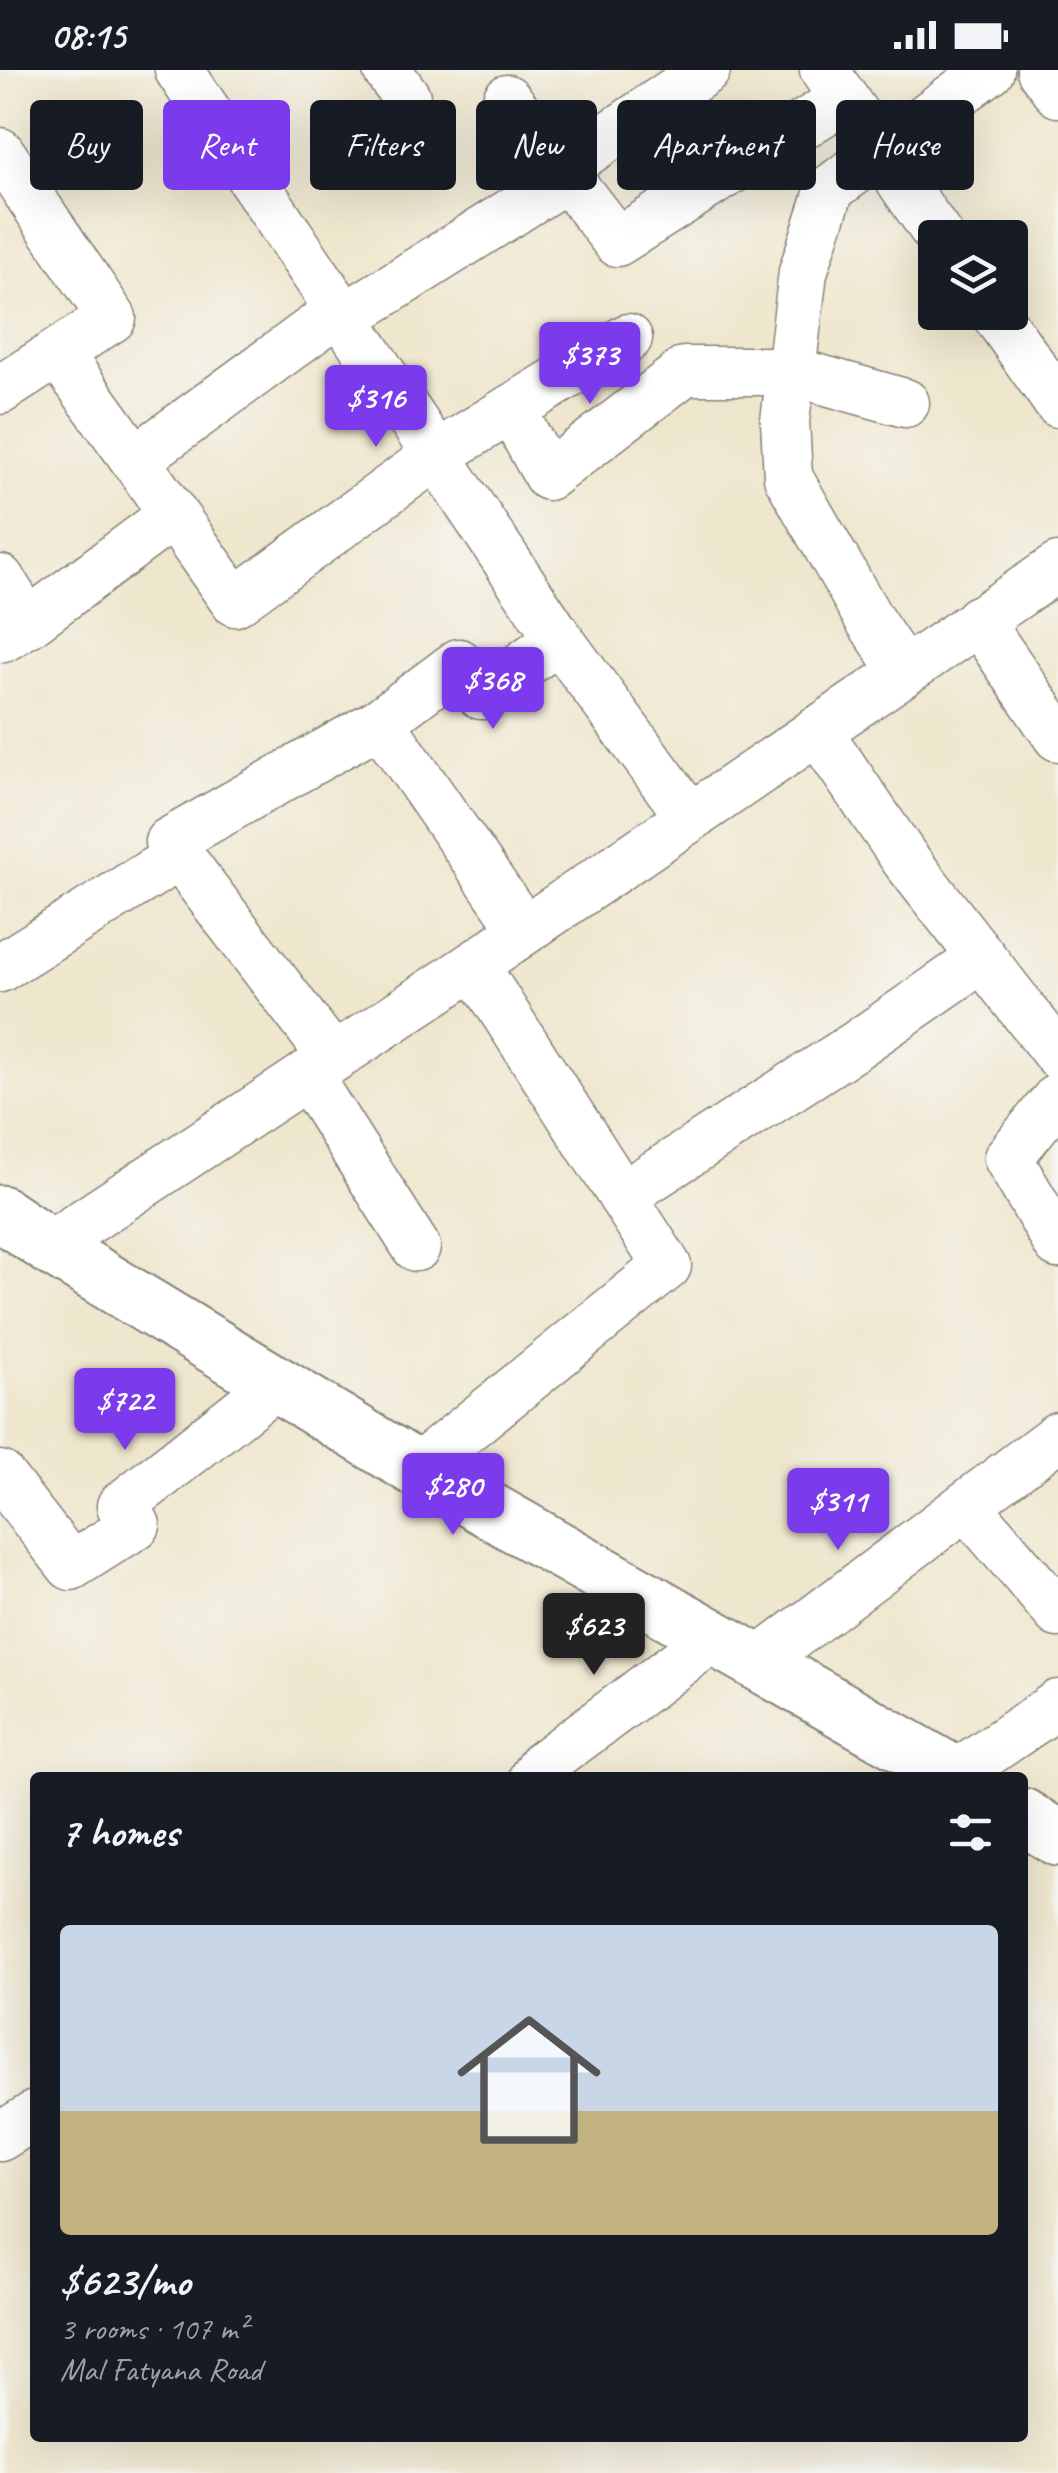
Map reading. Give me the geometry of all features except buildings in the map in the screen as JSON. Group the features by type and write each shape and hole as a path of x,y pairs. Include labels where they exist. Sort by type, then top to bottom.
{"main road":[{"path":"0,1213 417,1468 951,1772"},
{"path":"1028,1820 1058,1838"}],"street":[{"path":"180,70 559,639 690,817"},
{"path":"597,149 706,70"},
{"path":"949,100 990,70"},
{"path":"1041,70 1058,93"},
{"path":"576,190 618,242 834,85"},
{"path":"0,152 112,318 0,390"},
{"path":"836,184 830,189 803,272 785,421 788,477 870,621 904,671"},
{"path":"135,460 342,314 538,190"},
{"path":"906,190 927,220"},
{"path":"1007,330 1058,403"},
{"path":"58,353 235,602 435,456 628,338"},
{"path":"512,409 548,476 684,371 791,371 905,404"},
{"path":"0,579 14,631 173,515"},
{"path":"49,1246 474,964 1058,566"},
{"path":"978,620 1058,737"},
{"path":"416,1247 320,1067 169,842 380,722 459,663 481,695 559,639"},
{"path":"380,722 524,930"},
{"path":"817,730 905,858 1058,1056"},
{"path":"0,968 179,856"},
{"path":"622,1196 855,1046 982,958"},
{"path":"417,1468 667,1266 474,964"},
{"path":"1058,1097 1008,1158 1058,1244"},
{"path":"0,1475 71,1566 136,1525 121,1506 276,1384"},
{"path":"537,1772 966,1505 1058,1436"},
{"path":"966,1505 1058,1614"},
{"path":"964,1772 1058,1704"},
{"path":"0,2138 30,2118"}]}
